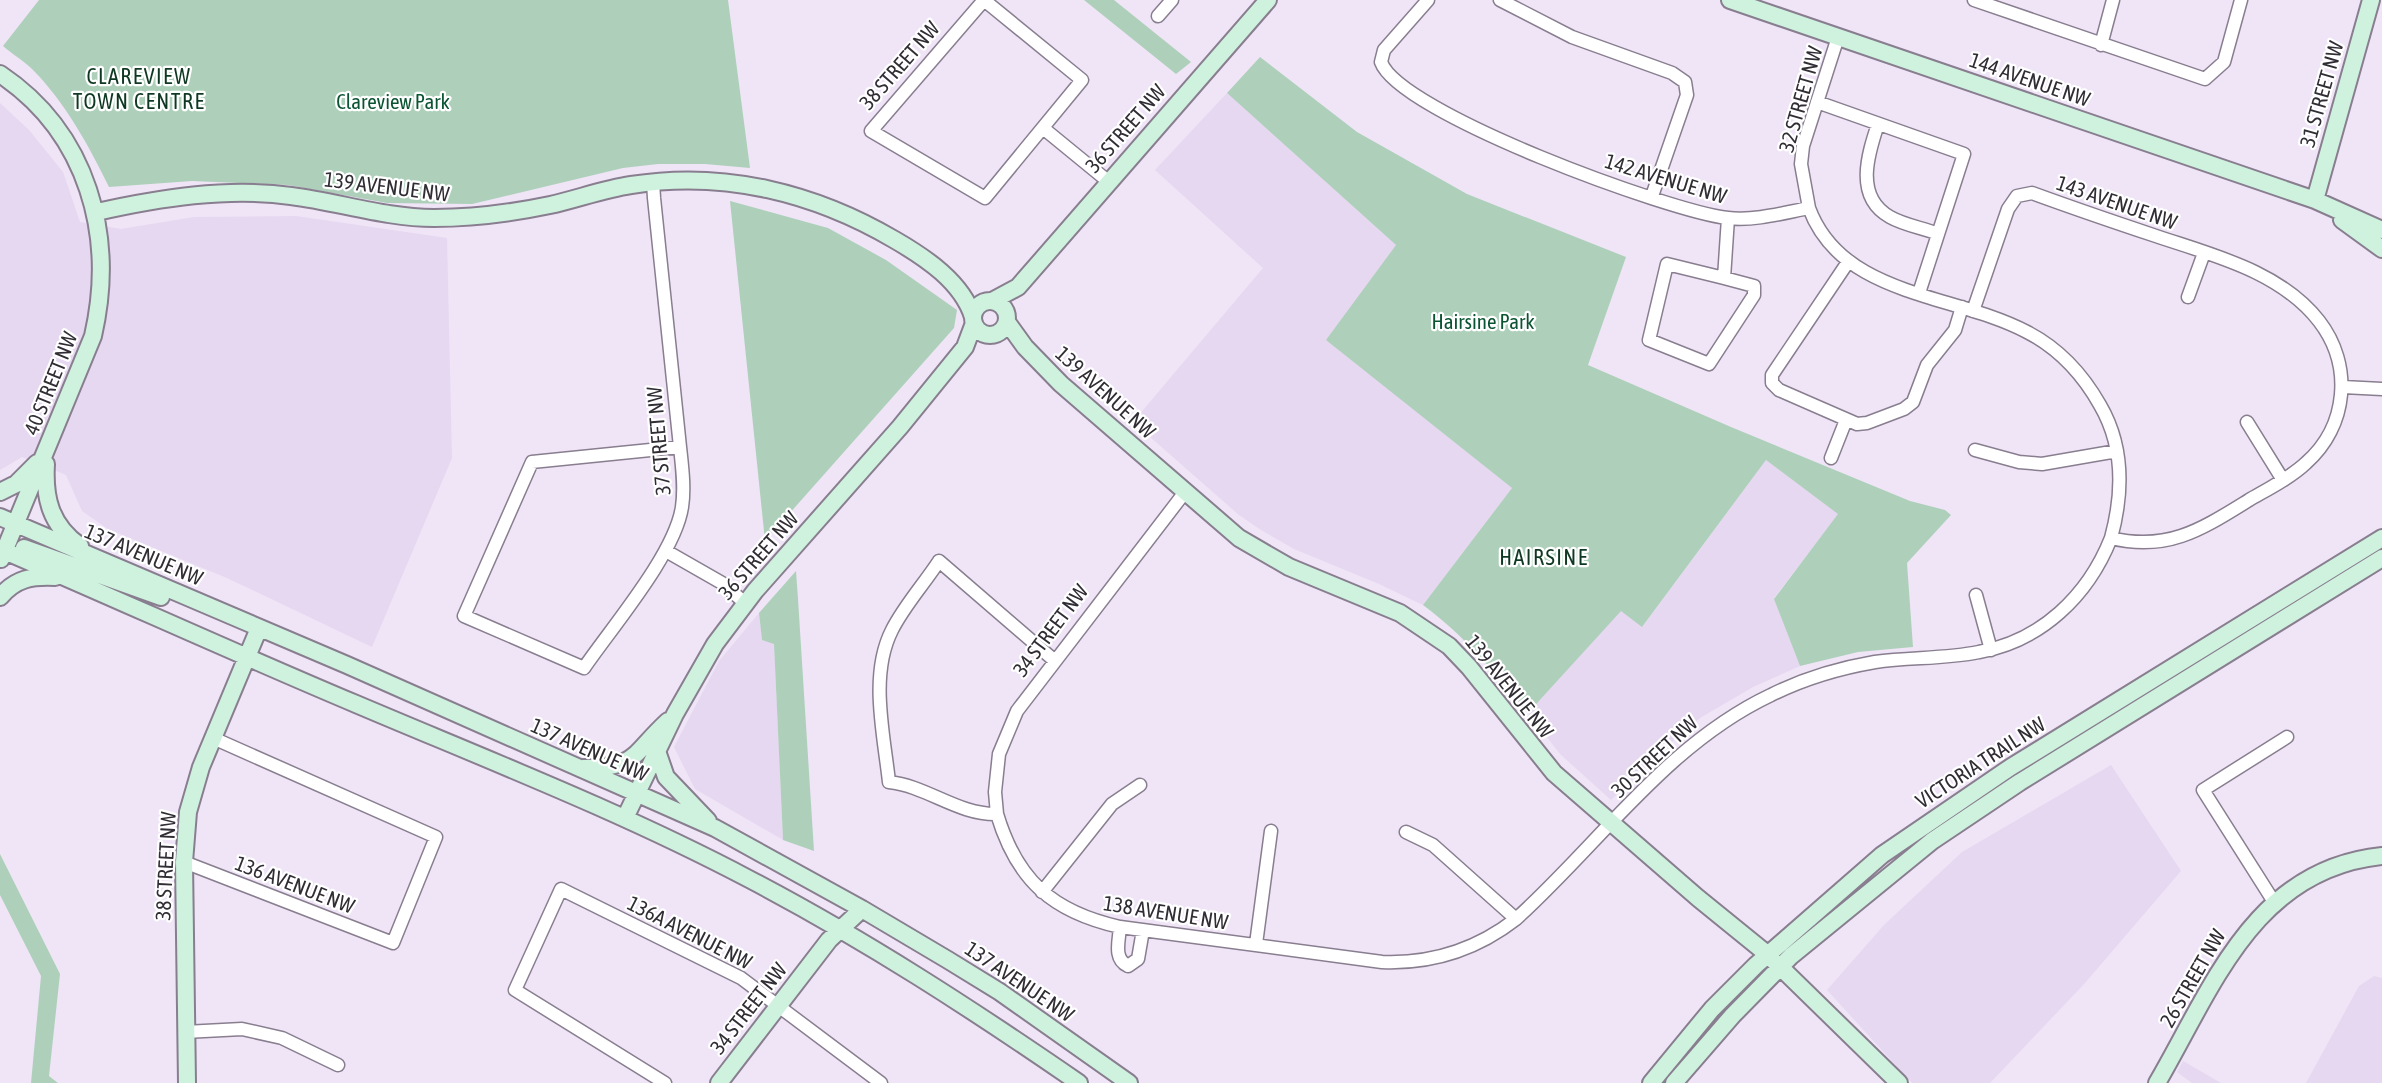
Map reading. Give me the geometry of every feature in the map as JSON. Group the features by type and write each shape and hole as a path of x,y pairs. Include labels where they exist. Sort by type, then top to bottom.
{"main road":[{"name":"36 STREET NW","path":"1007,319 1018,287 1268,0"},
{"name":"144 AVENUE NW","path":"1730,0 2315,200 2382,230"},
{"name":"31 STREET NW","path":"2315,200 2371,0"},
{"path":"0,74 31,99 61,134 77,161 97,212"},
{"name":"139 AVENUE NW","path":"97,212 188,197 272,194 402,215 463,218 527,210 617,188 653,182 692,180 730,182 805,198 881,232 921,257 957,289 969,303 981,327 1025,347"},
{"name":"144 AVENUE NW","path":"2315,200 2382,249"},
{"name":"40 STREET NW","path":"2,554 5,524 47,450 85,360 98,318 102,261 97,212"},
{"name":"36 STREET NW","path":"990,301 1018,287"},
{"name":"139 AVENUE NW","path":"957,289 990,301"},
{"path":"990,301 1002,306 1007,319 1001,331 981,327 977,307 990,301"},
{"name":"139 AVENUE NW","path":"1007,319 1025,347 1061,384 1239,538 1269,558 1400,613 1440,638 1469,667 1541,759 1612,823 1767,954 1899,1083"},
{"name":"36 STREET NW","path":"625,818 702,663 745,603 900,427 981,327"},
{"path":"0,492 23,478 47,450"},
{"path":"47,450 45,487 50,510 72,541 98,558"},
{"name":"137 AVENUE NW","path":"5,524 98,558 715,828 862,909 1000,992 1129,1083"},
{"name":"VICTORIA TRAIL NW","path":"1651,1083 1712,1009 1767,954 1882,855 2011,767 2382,537"},
{"path":"2,554 20,547 162,598 186,597"},
{"path":"2,554 66,577 247,658 625,818 749,879 839,929 989,1021 1079,1083"},
{"name":"VICTORIA TRAIL NW","path":"1674,1083 1727,1022 1780,967 1858,899 1932,841 2020,782 2382,558"},
{"path":"0,597 13,585 26,578 66,577"},
{"name":"38 STREET NW","path":"187,1083 184,862 188,812 201,767 259,628"},
{"path":"578,768 612,768 623,764 639,752 652,735 675,714"},
{"path":"657,751 666,777 715,828"},
{"name":"26 STREET NW","path":"2157,1083 2230,952 2248,928 2274,902 2302,883 2335,866 2382,856"},
{"name":"34 STREET NW","path":"718,1083 839,929 862,909"}],"street":[{"path":"984,0 1082,80 1044,128 1109,182"},
{"name":"38 STREET NW","path":"984,0 871,131 984,198 1044,128"},
{"path":"1158,16 1172,0"},
{"name":"142 AVENUE NW","path":"1428,0 1384,50 1381,62 1393,80 1482,132 1565,168 1728,218 1755,218 1809,207"},
{"path":"1500,0 1553,28 1672,73 1685,82 1686,95 1652,196"},
{"path":"1974,0 2205,79 2216,72 2224,62 2241,0"},
{"path":"2101,45 2113,0"},
{"name":"32 STREET NW","path":"1809,207 1803,176 1802,154 1838,37"},
{"path":"1817,102 1964,154 1919,293"},
{"path":"1878,124 1866,165 1869,190 1874,201 1890,217 1938,234"},
{"name":"37 STREET NW","path":"653,182 680,447 683,506 677,527 666,551 584,668 464,616 532,462 680,447"},
{"name":"143 AVENUE NW","path":"1968,309 2008,209 2017,196 2032,193 2204,253 2266,279 2291,294 2311,312 2331,341 2340,364 2343,387"},
{"path":"1809,207 1820,232 1848,262 1879,279 2029,332 2064,358 2084,380 2103,410 2117,451 2120,495 2111,538 2146,543 2187,536 2283,480 2304,465 2327,439 2337,418 2343,387 2382,389"},
{"path":"1724,278 1728,218"},
{"path":"2188,297 2204,253"},
{"path":"1848,262 1772,375 1772,383 1779,390 1846,420 1857,424 1867,423 1904,409 1913,402 1927,365 1955,330 1968,309"},
{"path":"1667,264 1724,278 1754,286 1754,295 1709,364 1648,340 1667,264"},
{"path":"1832,459 1846,420"},
{"path":"2247,422 2283,480"},
{"path":"1975,450 2019,462 2042,464 2117,451"},
{"name":"34 STREET NW","path":"997,814 997,771 1004,736 1017,711 1185,492"},
{"name":"30 STREET NW","path":"1418,962 1442,958 1469,948 1491,937 1516,919 1690,745 1723,721 1772,694 1819,676 1874,663 1991,650 2021,639 2061,612 2091,578 2111,538"},
{"path":"666,551 728,586 745,603"},
{"path":"997,814 973,812 907,784 889,782 880,701 883,664 891,631 939,561 1055,661"},
{"path":"1976,595 1991,650"},
{"path":"2274,902 2203,790 2287,736"},
{"name":"136 AVENUE NW","path":"184,862 393,943 436,837 213,738"},
{"path":"1042,892 1112,804 1140,784"},
{"name":"138 AVENUE NW","path":"997,814 1015,858 1042,892 1074,913 1120,927 1382,962 1418,962"},
{"name":"138 AVENUE NW","path":"1256,944 1271,831"},
{"path":"1406,832 1433,845 1516,919"},
{"name":"136A AVENUE NW","path":"665,1083 515,990 561,890 741,978 881,1083"},
{"path":"1120,927 1118,954 1120,961 1128,966 1138,959 1143,930"},
{"path":"185,1032 242,1029 282,1038 338,1065"}],"shaded area":[{"path":"1227,93 1396,245 1327,340 1512,488 1423,605 1294,549 1261,530 1239,515 1133,422 1263,268 1155,170"},
{"path":"0,103 29,130 63,172 80,222 121,229 194,217 296,216 447,238 452,458 372,647 227,578 108,529 82,511 66,475 22,457 0,470"},
{"path":"1766,460 1839,514 1774,598 1800,666 1753,687 1700,718 1611,800 1560,754 1528,713 1621,610 1643,626"},
{"path":"759,613 762,640 774,643 783,840 695,789 674,747 719,661"},
{"path":"2111,765 2181,871 2085,983 1990,1083 1912,1083 1827,990 1884,925 1962,852"},
{"path":"2374,976 2382,978 2382,1083 2306,1083 2359,986"},
{"path":"2183,1061 2221,1083 2192,1083 2177,1072"}],"green space":[{"name":"Clareview Park","path":"39,0 728,0 750,168 705,164 658,164 623,168 472,204 387,203 288,185 192,181 109,187 85,140 66,110 32,69 3,46"},
{"path":"1084,0 1114,0 1191,62 1176,74"},
{"name":"Hairsine Park","path":"1260,57 1357,132 1467,194 1626,257 1588,365 1910,501 1945,510 1951,515 1907,563 1913,647 1858,652 1800,666 1774,599 1838,514 1766,460 1642,627 1621,611 1528,713 1466,642 1423,605 1512,488 1326,340 1396,245 1227,93"},
{"path":"730,201 828,228 886,260 957,310 954,328 765,541"},
{"path":"796,571 814,851 783,840 774,644 762,640 759,613"},
{"path":"0,854 60,974 49,1076 58,1083 31,1083 41,976 0,895"}],"district":[{"name":"CLAREVIEW TOWN CENTRE","path":"139,88"},
{"name":"HAIRSINE","path":"1544,557"}]}
